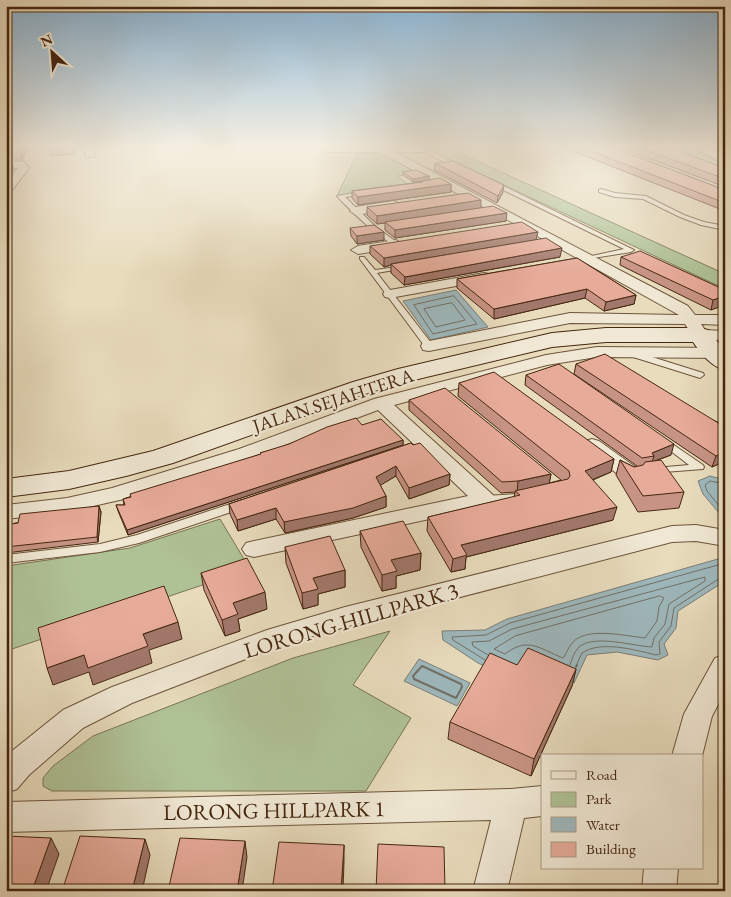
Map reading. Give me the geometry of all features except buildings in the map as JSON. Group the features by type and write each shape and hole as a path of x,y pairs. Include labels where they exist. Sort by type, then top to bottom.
{"main road":[{"name":"JALAN SEJAHTERA","path":"6,488 69,480 116,470 231,434 362,386 552,340 606,335 713,343"}],"street":[{"path":"453,188 469,195 492,210 525,224 552,242 589,258 683,309 713,343"},
{"path":"450,197 469,195"},
{"path":"356,211 403,204"},
{"path":"506,227 525,224"},
{"path":"360,254 401,243"},
{"path":"570,262 589,258"},
{"path":"390,294 494,275"},
{"path":"429,346 570,318 713,343"},
{"path":"713,343 725,320"},
{"path":"6,512 67,505 116,494 246,453 382,403 444,391 493,373 546,360 597,352 628,352 713,343"},
{"path":"597,352 631,372"},
{"path":"493,373 516,390"},
{"path":"382,403 420,444 485,500"},
{"path":"578,434 631,474"},
{"path":"254,549 485,500"},
{"name":"LORONG HILLPARK 3","path":"6,779 18,766 73,719 122,695 276,637 345,617 672,534 696,533 725,538"},
{"path":"688,754 698,714 725,666"},
{"name":"LORONG HILLPARK 1","path":"6,817 511,804 541,801"},
{"path":"490,891 511,804"},
{"path":"659,891 661,870"}],"lane":[{"path":"504,188 631,250 589,258"},
{"path":"601,191 644,197 682,216 703,224 725,228"},
{"path":"369,192 340,196 374,228 401,243"},
{"path":"374,228 384,226"},
{"path":"360,254 429,346"},
{"path":"373,272 412,266"},
{"path":"628,352 700,375"},
{"path":"546,360 562,371"},
{"path":"631,474 699,467 651,433"},
{"path":"485,500 526,496"},
{"path":"6,559 100,548 139,539 250,502"}],"green space":[{"path":"341,188 396,188 337,196"},
{"path":"510,188 536,188 725,274 725,289"},
{"path":"220,519 250,569 6,651 6,566 130,548"},
{"path":"390,631 353,685 411,718 366,791 52,791 43,786 43,778 53,766 93,736 293,658"}],"water":[{"path":"456,290 488,327 431,340 403,301"},
{"path":"710,476 725,480 725,520 703,494 698,481"},
{"path":"725,557 725,581 678,611 676,628 664,644 668,655 658,660 617,652 587,655 574,683 524,662 513,679 478,663 443,640 442,631 485,630 507,619"},
{"path":"419,659 470,683 457,706 404,681"}]}
